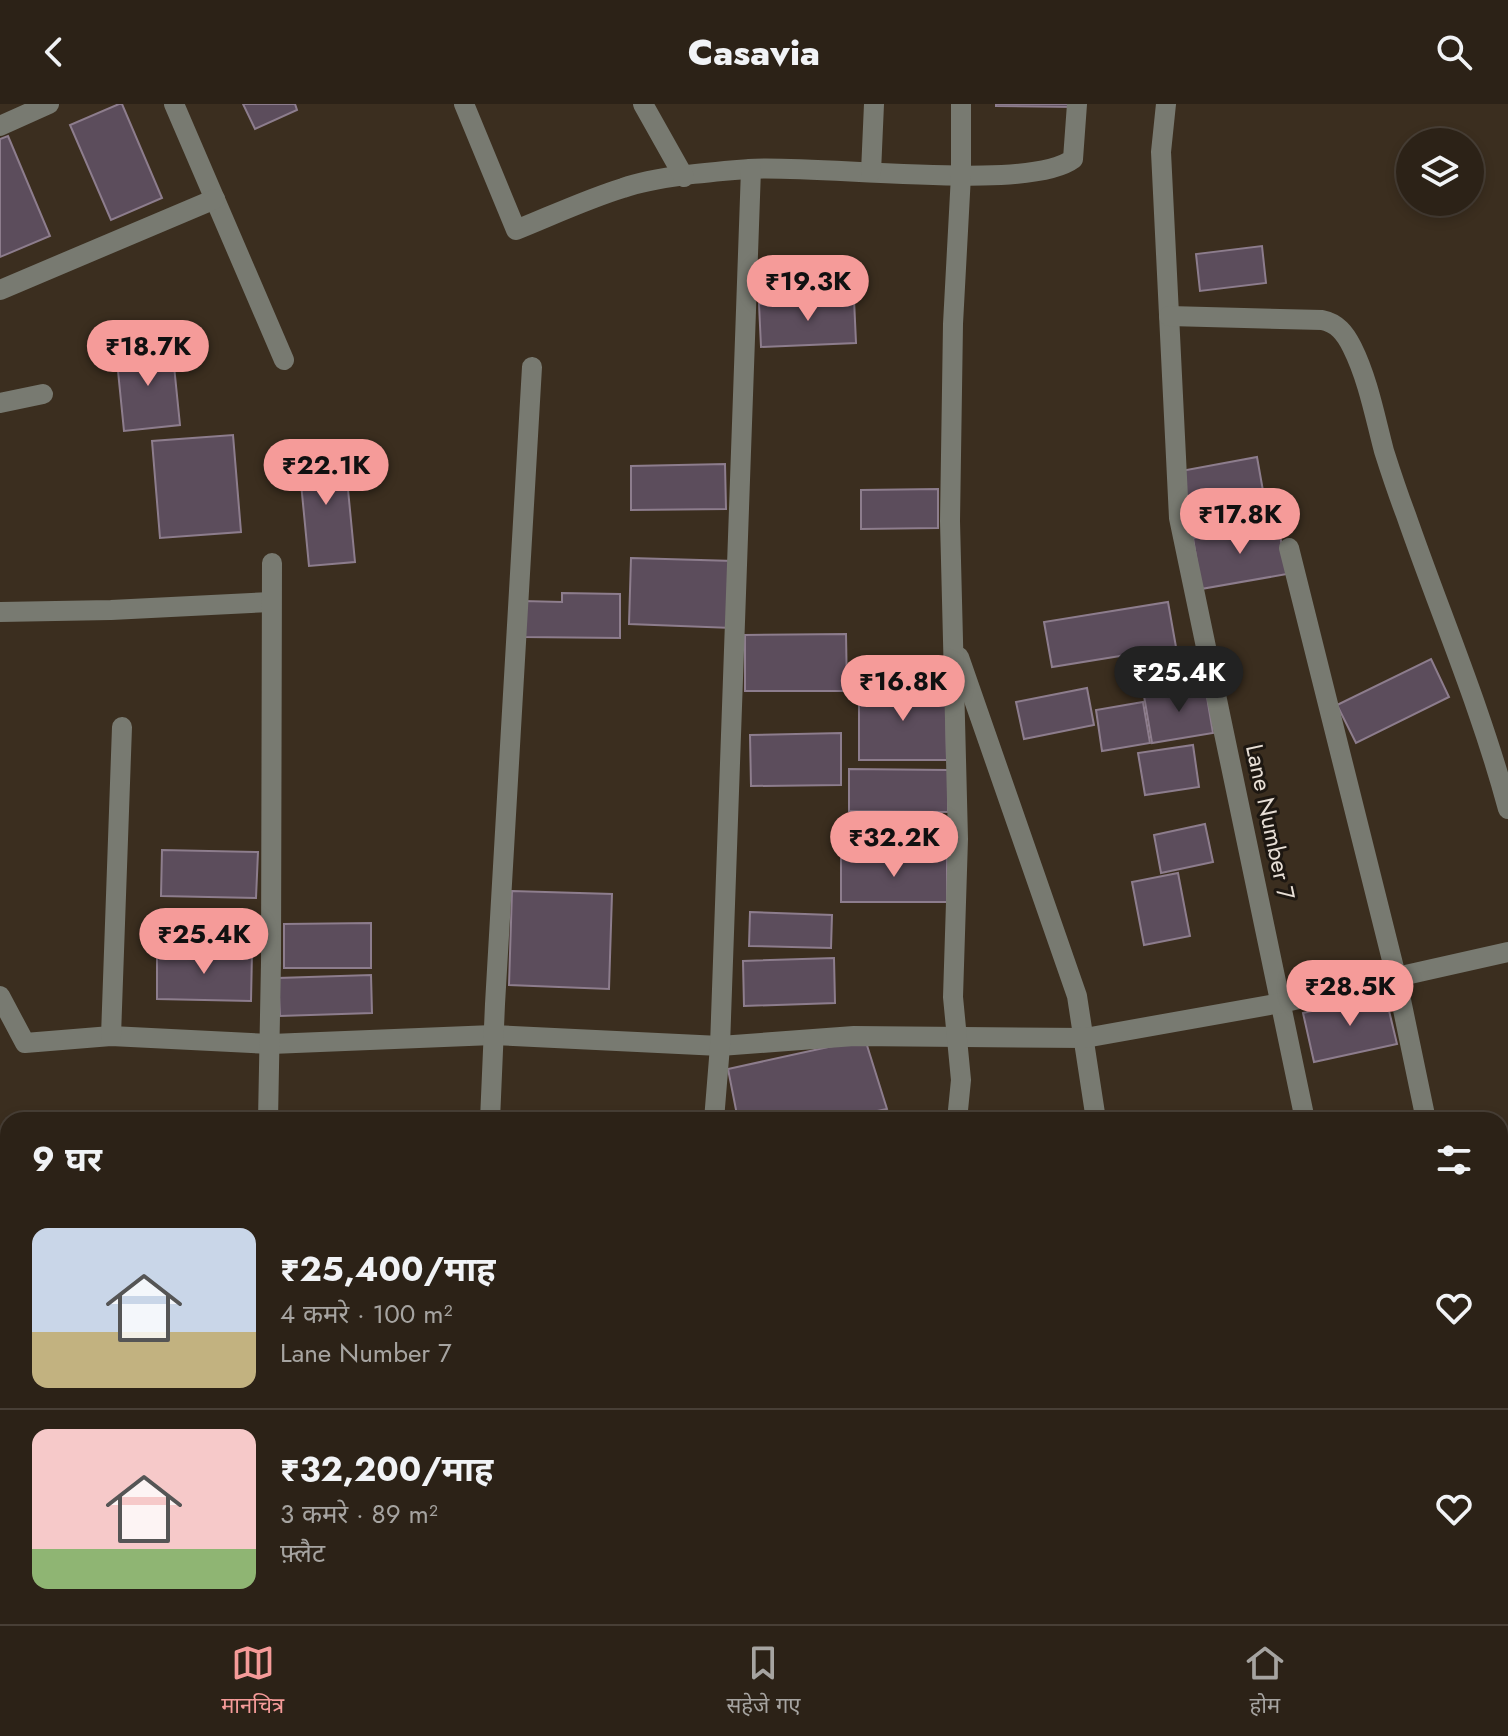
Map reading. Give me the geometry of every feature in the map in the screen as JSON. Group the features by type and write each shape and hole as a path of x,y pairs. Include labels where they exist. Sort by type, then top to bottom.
{"street":[{"path":"0,126 49,104"},
{"path":"174,104 284,360"},
{"path":"464,104 516,230 625,187 751,169 961,175 1008,174 1062,167 1073,159 1077,104"},
{"path":"643,104 684,177"},
{"path":"871,172 874,104"},
{"path":"958,1112 961,1080 953,997 958,839 950,521 961,104"},
{"name":"Lane Number 7","path":"1166,104 1161,152 1176,495 1182,540 1238,790 1303,1112"},
{"path":"715,1112 720,1046 751,169"},
{"path":"0,290 215,199"},
{"path":"1169,316 1322,320 1339,327 1347,339 1371,400 1385,454 1450,630 1508,809"},
{"path":"490,1112 532,367"},
{"path":"0,403 43,394"},
{"path":"1289,548 1396,976 1424,1112"},
{"path":"268,1112 272,563"},
{"path":"0,612 271,602"},
{"path":"952,638 1077,996 1095,1112"},
{"path":"111,1036 122,727"},
{"path":"0,996 25,1043 111,1036 271,1044 493,1035 720,1046 854,1036 1085,1038 1281,1003 1508,952"}],"building":[{"path":"122,104 162,198 111,220 70,125"},
{"path":"243,104 295,104 297,110 255,129"},
{"path":"1075,104 1075,107 996,106"},
{"path":"8,136 50,236 0,257 0,139"},
{"path":"1262,246 1266,283 1200,291 1196,254"},
{"path":"854,299 856,343 761,347 759,304"},
{"path":"172,346 180,425 124,431 116,351"},
{"path":"233,435 241,532 160,538 152,441"},
{"path":"344,448 355,562 309,566 298,452"},
{"path":"1257,457 1265,502 1189,516 1181,471"},
{"path":"725,464 726,509 631,510 631,466"},
{"path":"938,489 938,528 861,529 861,490"},
{"path":"1278,524 1287,574 1201,589 1193,538"},
{"path":"631,558 734,561 732,628 629,624"},
{"path":"562,593 620,594 620,638 524,637 524,601 562,602"},
{"path":"1168,602 1176,647 1052,667 1044,622"},
{"path":"846,634 847,691 745,691 745,635"},
{"path":"1431,659 1449,697 1356,743 1337,705"},
{"path":"1205,685 1213,733 1152,743 1144,696"},
{"path":"859,686 946,687 947,760 859,760"},
{"path":"1087,688 1094,725 1024,739 1016,702"},
{"path":"1143,702 1150,743 1102,751 1096,710"},
{"path":"841,733 841,785 751,786 750,735"},
{"path":"1193,745 1199,787 1145,795 1138,753"},
{"path":"849,769 948,770 948,812 849,811"},
{"path":"844,817 949,819 949,853 844,851"},
{"path":"1205,824 1213,862 1161,873 1154,835"},
{"path":"162,850 258,852 256,898 161,896"},
{"path":"841,856 947,856 947,902 841,902"},
{"path":"1178,873 1190,936 1144,945 1132,882"},
{"path":"512,891 612,894 609,989 509,985"},
{"path":"750,912 832,915 831,948 749,946"},
{"path":"371,923 371,968 284,968 284,924"},
{"path":"157,951 252,952 251,1001 157,999"},
{"path":"834,958 835,1003 744,1006 743,961"},
{"path":"371,975 372,1013 280,1016 278,978"},
{"path":"1385,994 1397,1044 1314,1062 1303,1013"},
{"path":"865,1039 887,1109 872,1112 736,1112 728,1069"}]}
